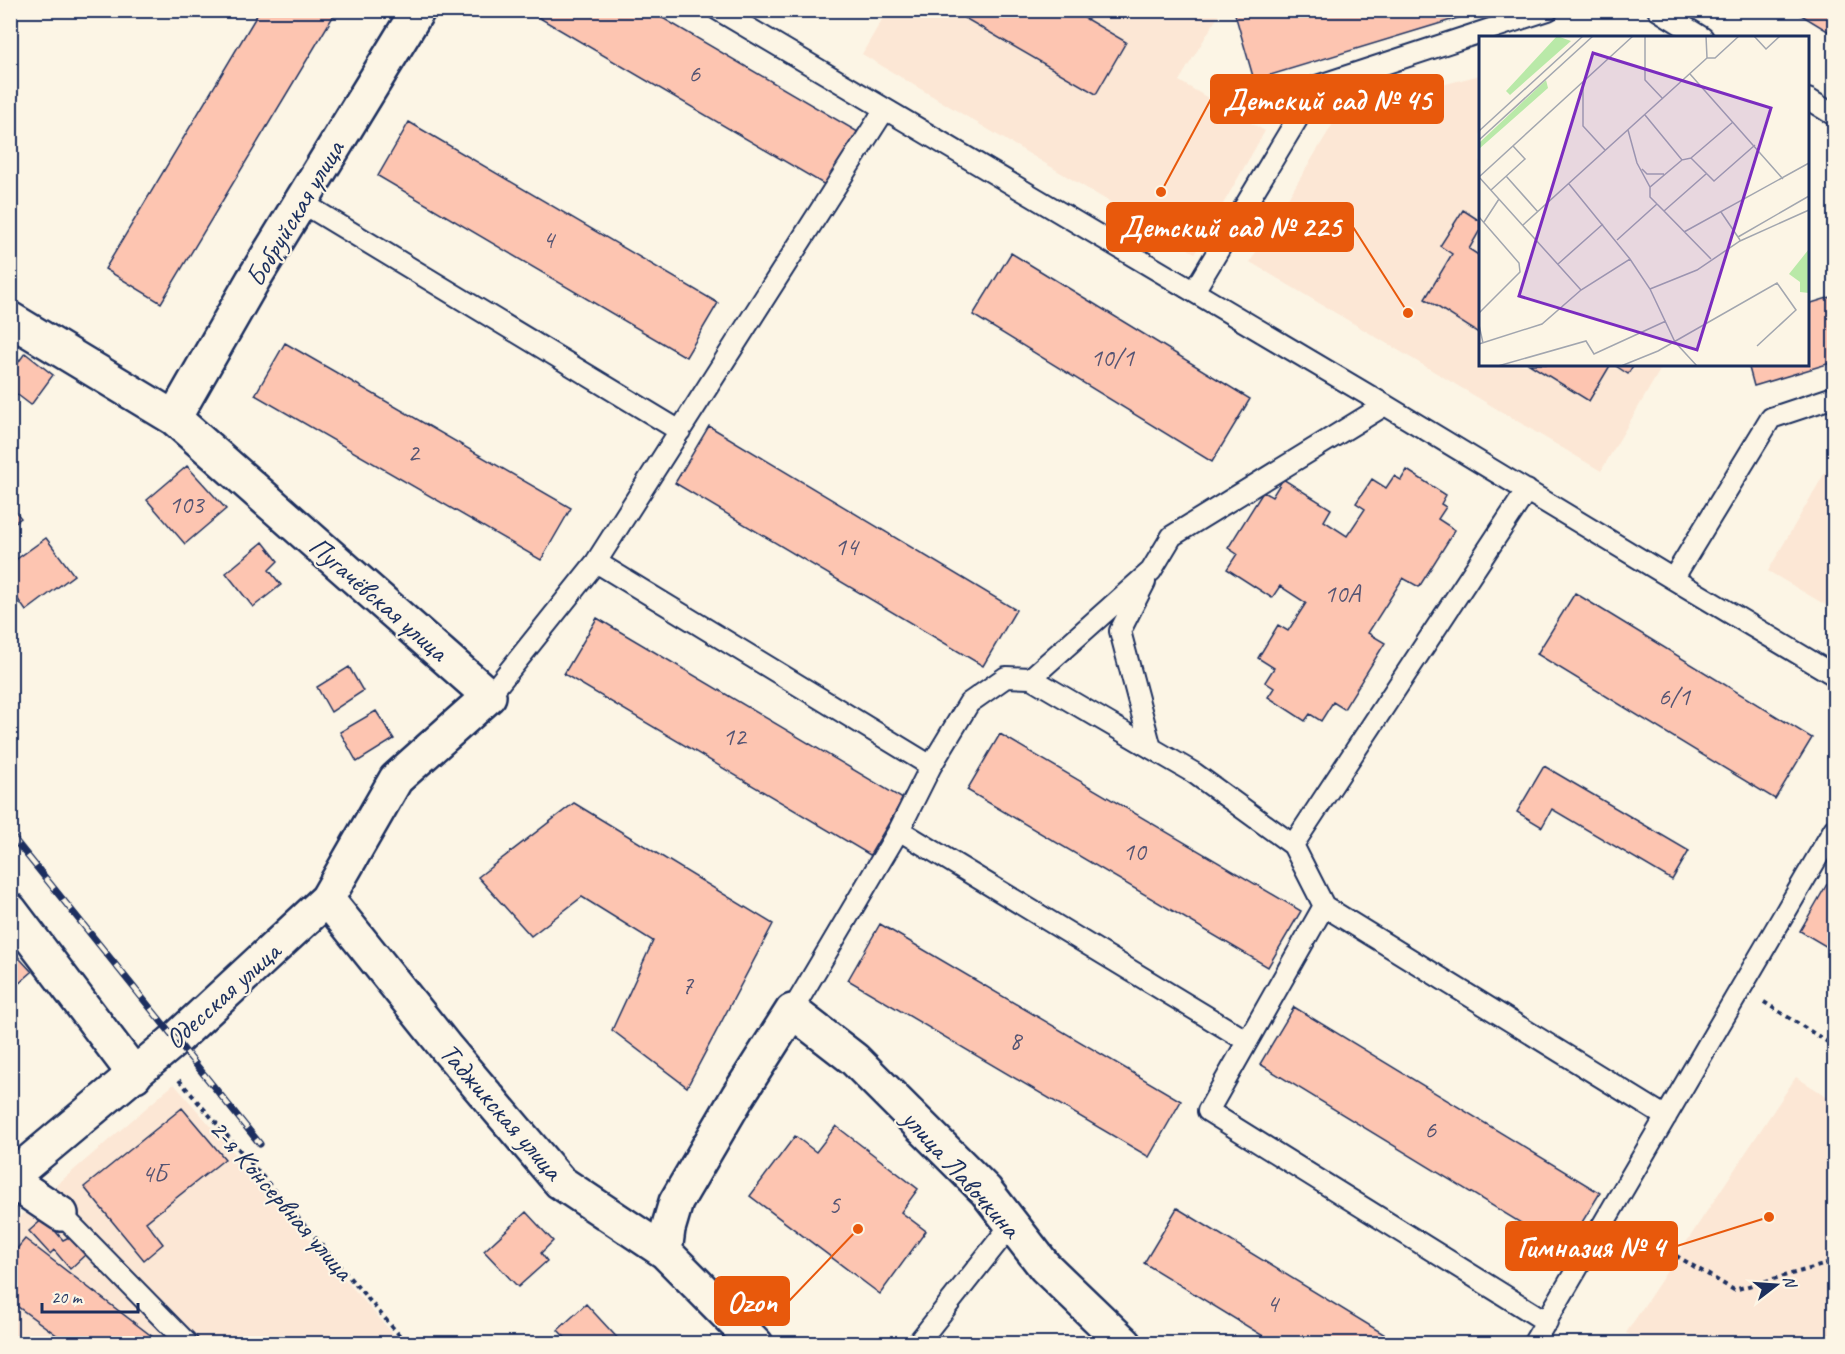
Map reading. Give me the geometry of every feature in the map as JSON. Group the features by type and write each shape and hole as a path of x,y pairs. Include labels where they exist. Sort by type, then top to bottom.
{"street":[{"name":"Бобруйская улица","path":"174,418 253,280 418,10"},
{"name":"Пугачёвская улица","path":"10,319 174,418 489,696"},
{"name":"Одесская улица","path":"10,1179 146,1065 327,898 396,779 489,696"},
{"name":"Таджикская улица","path":"327,898 447,1049 560,1182 665,1252 756,1344"},
{"path":"10,910 146,1065"},
{"name":"улица Лавочкина","path":"792,1011 854,1059 986,1191 1045,1267 1125,1344"},
{"path":"665,1252 668,1229 676,1202 738,1096 792,1011"},
{"path":"10,1179 61,1214"}],"lane":[{"path":"718,10 1527,489 1672,579 1834,675"},
{"path":"1194,291 1317,86 1548,10"},
{"path":"1658,10 1700,36"},
{"path":"1809,100 1834,115"},
{"path":"489,696 596,562 885,109"},
{"path":"301,202 680,431"},
{"path":"1672,579 1771,418 1834,398"},
{"path":"1151,748 1120,631 1150,572 1172,536 1385,405"},
{"path":"1293,845 1527,489"},
{"path":"596,562 931,766"},
{"path":"1031,678 1150,572"},
{"path":"792,1011 899,830 931,766 969,703 1006,677 1031,678 1194,773 1293,845 1324,906 1666,1117"},
{"path":"899,830 1247,1041"},
{"path":"1533,1344 1834,830"},
{"path":"1324,906 1208,1111 1547,1322"},
{"path":"61,1214 188,1344"},
{"path":"917,1344 1011,1225"}],"path":[{"path":"1742,988 1834,1046"},
{"name":"2-я Консервная улица","path":"146,1065 406,1344"},
{"path":"1611,1212 1658,1245 1734,1290 1834,1262"}],"shaded area":[{"path":"887,11 1221,11 1179,81 1265,131 1195,253 862,54"},
{"path":"1479,75 1479,366 1662,366 1601,471 1250,262 1340,112"},
{"path":"1834,457 1834,610 1768,571"},
{"path":"1796,1077 1834,1101 1834,1343 1633,1343 1635,1338 1626,1333"},
{"path":"174,1084 401,1343 11,1343 10,1225"}],"building":[{"path":"260,10 337,10 161,303 105,269"},
{"path":"526,10 649,10 863,135 832,189"},
{"path":"951,10 1071,10 1126,42 1096,94"},
{"path":"1246,10 1484,10 1254,80 1235,14"},
{"path":"1793,10 1834,10 1834,35"},
{"path":"409,122 718,303 686,357 378,176"},
{"path":"1463,210 1479,220 1479,232 1469,249 1479,255 1479,333 1425,299 1452,254 1440,246"},
{"path":"1011,253 1250,399 1212,462 973,315"},
{"path":"1834,296 1834,362 1754,386 1749,366 1809,366 1809,304"},
{"path":"285,343 571,508 541,560 255,395"},
{"path":"25,353 53,375 31,405 10,389 10,374"},
{"path":"1532,366 1610,366 1589,401"},
{"path":"1616,366 1633,366 1628,374"},
{"path":"709,426 1016,610 983,666 675,483"},
{"path":"187,466 226,509 185,544 147,500"},
{"path":"1407,470 1446,495 1441,504 1446,507 1438,519 1455,530 1419,587 1403,578 1368,633 1385,643 1344,709 1333,702 1321,721 1310,714 1305,721 1268,697 1274,688 1265,682 1274,668 1258,658 1278,625 1288,631 1306,603 1280,586 1272,598 1227,569 1237,554 1228,548 1263,492 1272,497 1283,479 1331,509 1324,521 1347,536 1365,509 1356,503 1372,479 1386,488 1394,476 1401,480"},
{"path":"10,505 21,518 10,526"},
{"path":"46,538 74,575 26,611 10,588 10,564"},
{"path":"263,542 278,561 269,570 281,585 253,607 226,573"},
{"path":"1575,593 1812,738 1775,799 1537,654"},
{"path":"597,618 903,799 870,855 564,674"},
{"path":"349,667 363,691 331,712 317,687"},
{"path":"376,711 394,739 357,762 340,732"},
{"path":"1000,734 1301,911 1268,967 967,790"},
{"path":"1544,766 1689,851 1672,880 1552,809 1542,827 1517,812"},
{"path":"574,803 773,924 687,1087 612,1030 653,941 582,897 531,936 478,877"},
{"path":"1834,872 1834,951 1800,931"},
{"path":"880,924 1181,1101 1149,1157 848,980"},
{"path":"10,948 32,972 10,991"},
{"path":"1294,1007 1600,1193 1565,1250 1260,1064"},
{"path":"182,1108 225,1159 146,1222 163,1244 144,1260 84,1187"},
{"path":"836,1126 918,1189 901,1212 926,1231 880,1294 750,1196 795,1136 816,1152"},
{"path":"1177,1208 1400,1344 1276,1344 1144,1263"},
{"path":"526,1212 553,1241 541,1253 547,1261 518,1287 484,1251"},
{"path":"44,1218 63,1240 69,1237 85,1255 70,1269 54,1250 50,1254 29,1231"},
{"path":"25,1239 162,1344 69,1344 10,1301 10,1257"},
{"path":"586,1304 623,1344 571,1344 558,1330"}],"railway":[{"path":"10,834 260,1144"}],"place":[{"name":"Детский сад № 45","path":"1161,192"},
{"name":"Детский сад № 225","path":"1408,313"},
{"name":"Гимназия № 4","path":"1769,1217"},
{"name":"Ozon","path":"858,1229"}]}
